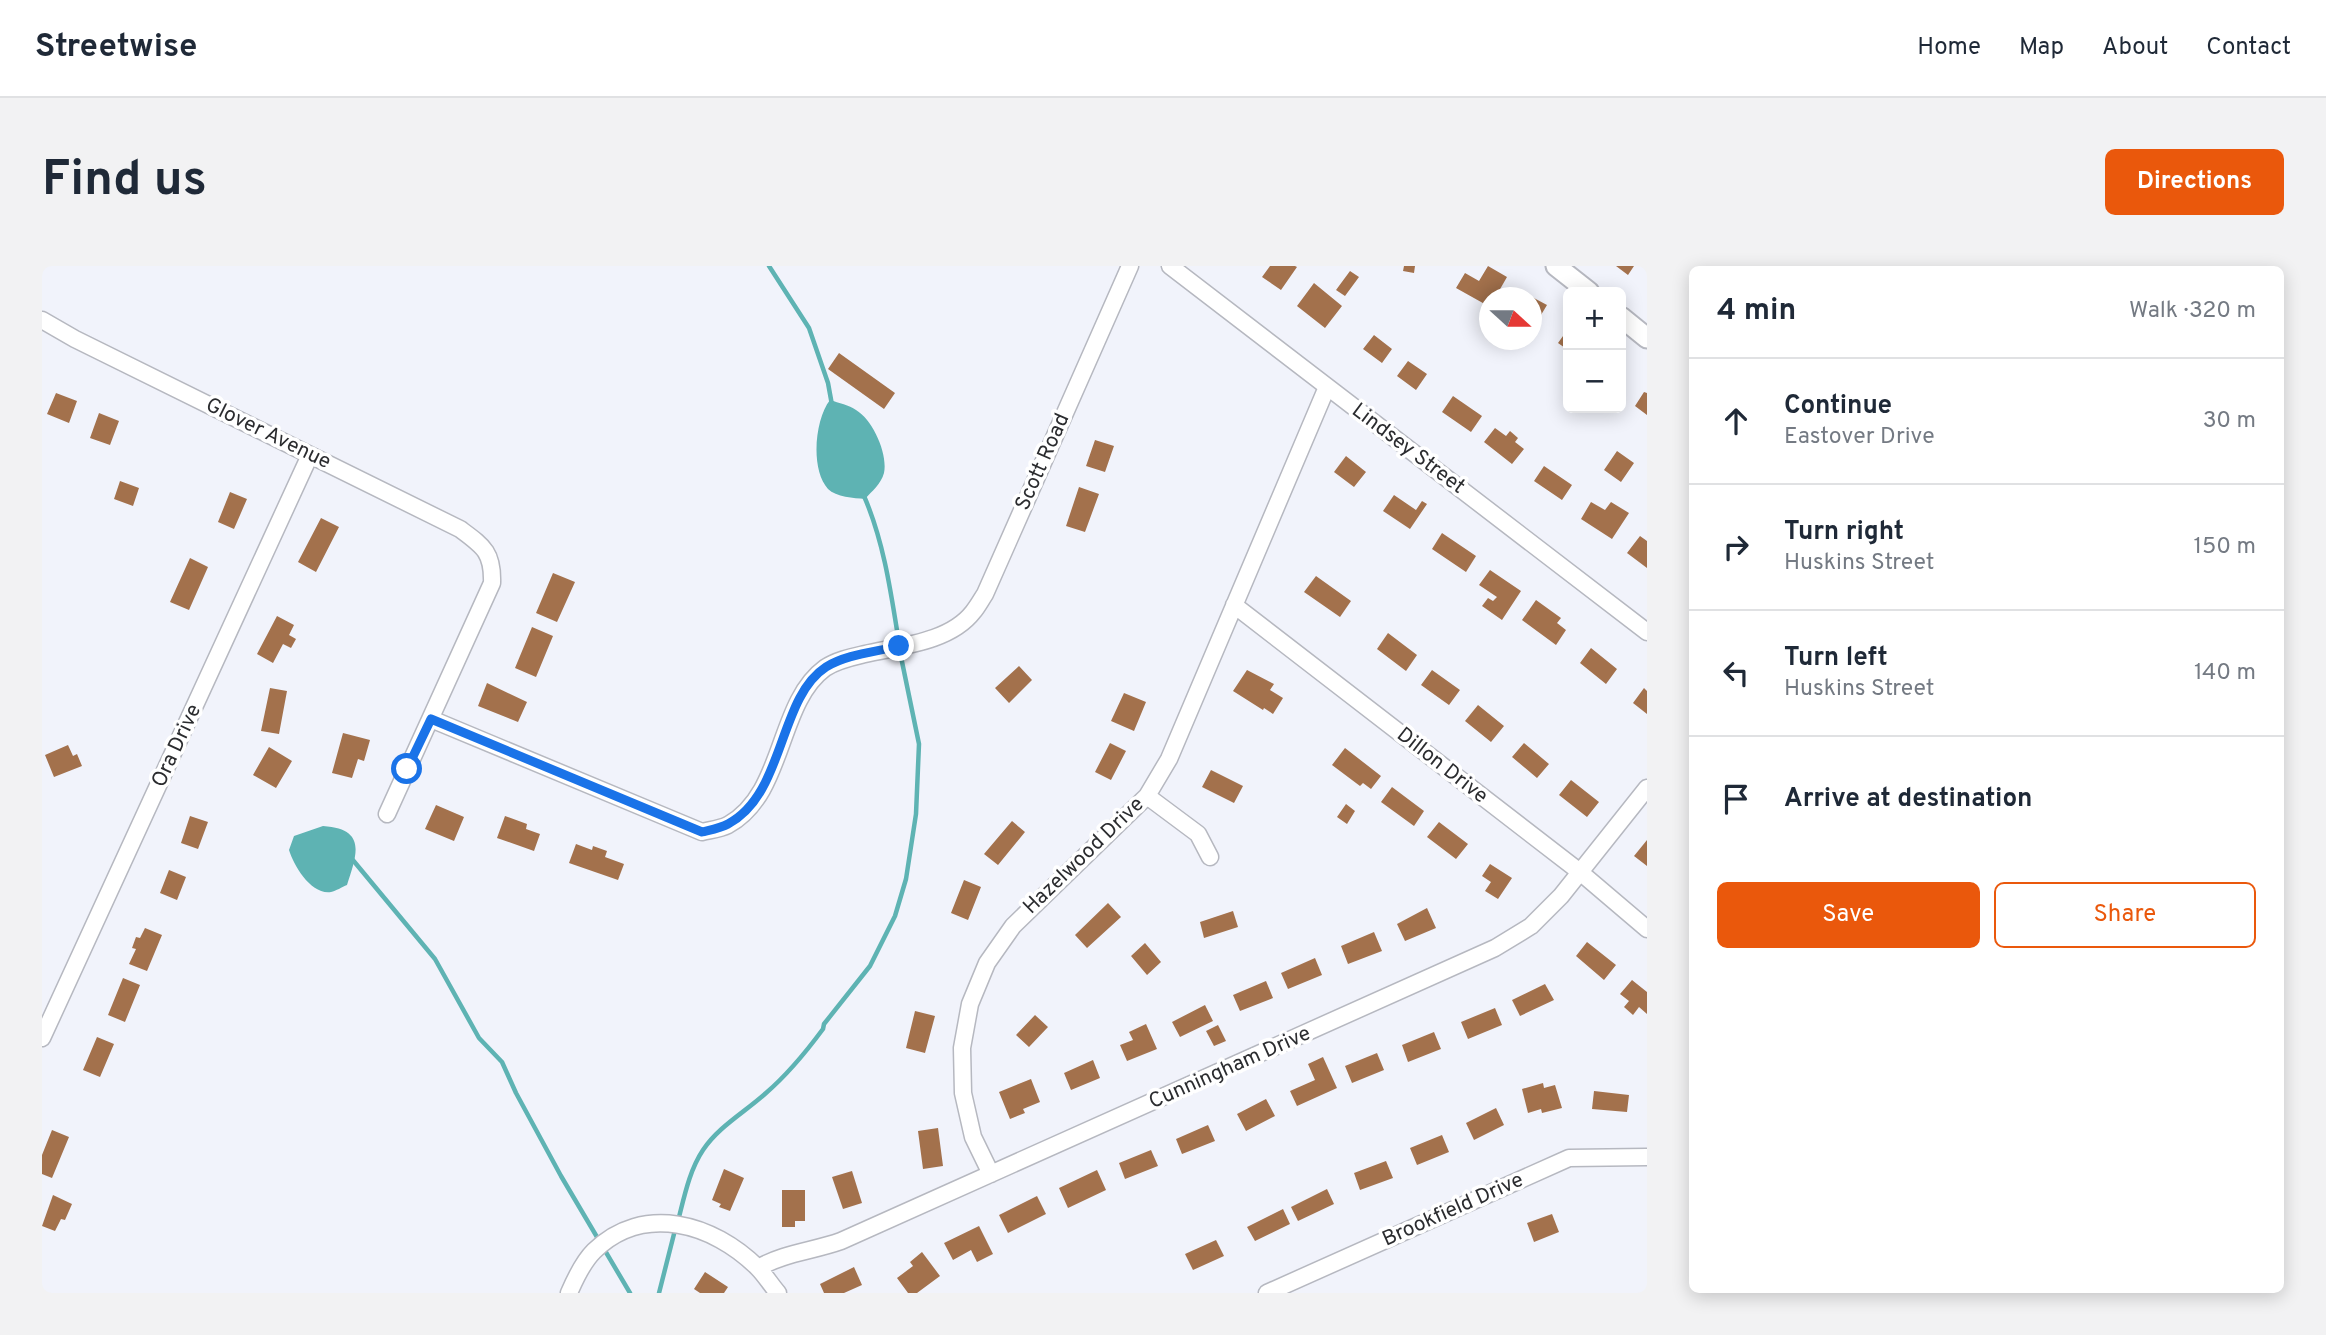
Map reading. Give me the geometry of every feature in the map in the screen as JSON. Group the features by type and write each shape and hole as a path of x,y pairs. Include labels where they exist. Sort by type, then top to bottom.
{"street":[{"name":"Scott Road","path":"431,719 702,832 728,825 749,808 769,775 800,699 811,681 827,667 846,659 933,637 955,628 972,613 985,594 1130,266"},
{"name":"Lindsey Street","path":"1170,266 1647,632"},
{"path":"1556,266 1583,287"},
{"name":"Glover Avenue","path":"42,320 75,340 460,529 480,544 493,565 492,583 431,719"},
{"path":"1626,321 1647,338"},
{"name":"Hazelwood Drive","path":"991,1174 973,1137 963,1093 962,1048 970,1004 987,962 1013,926 1147,796 1169,759 1327,387"},
{"name":"Ora Drive","path":"42,1038 310,455"},
{"name":"Dillon Drive","path":"1234,605 1580,872 1647,929"},
{"path":"387,814 431,719"},
{"name":"Cunningham Drive","path":"758,1268 774,1258 817,1250 841,1241 1495,948 1531,926 1561,896 1647,788"},
{"path":"1147,796 1198,834 1210,857"},
{"name":"Brookfield Drive","path":"1267,1293 1569,1158 1647,1157"},
{"path":"569,1293 592,1253 614,1234 641,1224 670,1222 699,1230 734,1248 758,1268 778,1293"}],"water":[{"path":"830,400 850,407 862,415 878,438 884,457 884,473 879,484 865,499 836,494 828,489 822,480 817,457 818,431"},
{"path":"323,826 347,832 355,845 354,863 347,885 331,892 317,889 304,878 289,850 294,836"}],"building":[{"path":"1270,266 1297,267 1281,290 1262,277"},
{"path":"1404,266 1415,266 1414,273 1403,271"},
{"path":"1488,266 1507,277 1501,287 1479,287 1479,301 1456,288 1465,273 1479,281"},
{"path":"1616,266 1634,266 1628,275"},
{"path":"1350,271 1359,277 1345,296 1336,290"},
{"path":"1314,283 1342,306 1325,328 1297,306"},
{"path":"1374,335 1392,349 1382,363 1363,349"},
{"path":"839,353 895,393 884,409 828,369"},
{"path":"1408,361 1427,374 1416,390 1397,376"},
{"path":"1644,392 1647,393 1647,415 1635,406"},
{"path":"56,393 77,401 69,423 47,414"},
{"path":"1453,396 1482,416 1471,432 1442,412"},
{"path":"99,413 119,421 110,445 90,438"},
{"path":"1495,428 1506,436 1510,431 1518,438 1515,442 1524,449 1512,464 1484,442"},
{"path":"1095,440 1114,446 1105,472 1086,466"},
{"path":"1617,451 1634,463 1621,482 1604,470"},
{"path":"1346,456 1366,472 1354,487 1334,472"},
{"path":"1544,466 1572,485 1562,500 1534,481"},
{"path":"120,481 139,488 133,506 114,499"},
{"path":"1079,487 1099,494 1085,532 1066,526"},
{"path":"230,492 247,499 234,529 218,522"},
{"path":"1394,495 1416,510 1422,501 1427,504 1410,529 1383,511"},
{"path":"1591,502 1605,510 1611,502 1629,513 1612,539 1581,519"},
{"path":"321,518 339,527 316,572 298,562"},
{"path":"1442,533 1476,556 1466,572 1432,549"},
{"path":"1640,536 1647,541 1647,568 1627,553"},
{"path":"190,558 208,567 189,610 170,602"},
{"path":"1490,570 1521,591 1502,620 1482,606 1488,598 1493,601 1497,597 1479,585"},
{"path":"553,573 575,582 557,622 536,613"},
{"path":"1316,576 1351,601 1340,617 1304,592"},
{"path":"1536,600 1561,618 1557,623 1566,630 1556,645 1522,620"},
{"path":"277,616 294,625 289,635 296,639 291,648 283,644 273,663 257,654"},
{"path":"532,627 553,636 536,677 515,668"},
{"path":"1388,633 1417,655 1406,671 1377,649"},
{"path":"1591,648 1617,669 1606,684 1580,663"},
{"path":"1019,666 1032,680 1009,703 995,688"},
{"path":"1247,670 1274,684 1270,690 1283,698 1273,714 1233,691"},
{"path":"1432,670 1460,690 1449,705 1421,685"},
{"path":"487,683 527,702 518,722 478,706"},
{"path":"270,688 287,691 279,734 261,731"},
{"path":"1644,688 1647,691 1647,714 1633,703"},
{"path":"1124,693 1146,702 1134,731 1111,721"},
{"path":"1478,705 1504,726 1491,742 1465,721"},
{"path":"343,733 370,740 364,761 358,759 352,778 332,773"},
{"path":"1110,743 1126,751 1111,780 1095,772"},
{"path":"1524,743 1549,764 1537,778 1512,757"},
{"path":"68,745 73,756 77,754 82,766 54,777 45,755"},
{"path":"269,747 292,761 276,788 253,775"},
{"path":"1345,748 1381,776 1371,789 1363,783 1360,786 1332,765"},
{"path":"1211,770 1243,786 1234,803 1202,787"},
{"path":"1571,780 1599,802 1587,817 1559,795"},
{"path":"1392,787 1424,811 1414,826 1381,802"},
{"path":"1346,804 1355,811 1347,824 1337,817"},
{"path":"436,805 464,817 454,841 425,829"},
{"path":"190,816 208,822 198,849 181,843"},
{"path":"505,816 527,824 526,829 540,834 534,851 497,838"},
{"path":"1012,821 1025,832 998,865 984,854"},
{"path":"1439,822 1468,844 1456,859 1427,837"},
{"path":"1647,840 1647,866 1634,856"},
{"path":"576,844 592,850 593,846 607,851 605,857 624,864 618,880 569,863"},
{"path":"1490,864 1512,878 1498,899 1485,891 1491,882 1482,876"},
{"path":"169,870 186,877 177,900 160,893"},
{"path":"964,880 981,887 968,920 951,913"},
{"path":"1108,903 1121,917 1087,948 1075,935"},
{"path":"1427,908 1436,928 1405,941 1397,924"},
{"path":"1233,911 1238,927 1204,938 1200,922"},
{"path":"145,928 162,935 147,971 129,964 136,949 132,948 136,937 140,938"},
{"path":"1374,932 1382,951 1348,964 1341,946"},
{"path":"1587,942 1616,965 1604,980 1576,956"},
{"path":"1145,943 1161,962 1147,975 1131,956"},
{"path":"1315,958 1322,975 1288,989 1281,973"},
{"path":"123,978 140,985 125,1022 108,1015"},
{"path":"1632,980 1647,992 1647,1014 1639,1007 1633,1015 1624,1007 1629,1001 1620,994"},
{"path":"1266,981 1273,998 1240,1011 1233,995"},
{"path":"1545,984 1554,1000 1520,1016 1512,1000"},
{"path":"1205,1005 1213,1021 1180,1037 1172,1022"},
{"path":"1495,1008 1502,1025 1468,1039 1461,1022"},
{"path":"915,1011 935,1016 925,1053 906,1048"},
{"path":"1035,1015 1048,1027 1029,1047 1016,1035"},
{"path":"1146,1024 1157,1049 1127,1061 1120,1045 1133,1040 1129,1032"},
{"path":"1218,1025 1226,1041 1214,1046 1206,1031"},
{"path":"1434,1032 1441,1049 1408,1062 1402,1045"},
{"path":"97,1037 114,1044 100,1077 83,1070"},
{"path":"1377,1053 1384,1070 1352,1083 1345,1066"},
{"path":"1323,1057 1337,1088 1297,1106 1290,1091 1315,1080 1308,1064"},
{"path":"1093,1060 1100,1078 1071,1090 1064,1073"},
{"path":"1031,1079 1040,1102 1023,1109 1025,1113 1010,1119 999,1092"},
{"path":"1543,1083 1544,1088 1555,1085 1562,1108 1528,1113 1522,1089"},
{"path":"1594,1091 1629,1095 1627,1112 1592,1109"},
{"path":"1266,1099 1275,1116 1246,1131 1237,1114"},
{"path":"1496,1108 1504,1125 1474,1140 1466,1123"},
{"path":"1208,1125 1215,1141 1182,1154 1176,1139"},
{"path":"938,1128 943,1166 923,1169 918,1131"},
{"path":"52,1130 69,1137 52,1178 42,1174 42,1155"},
{"path":"1442,1135 1449,1152 1417,1165 1410,1148"},
{"path":"1151,1150 1158,1166 1125,1179 1119,1163"},
{"path":"1386,1161 1393,1178 1360,1190 1354,1173"},
{"path":"724,1169 744,1178 730,1211 719,1207 721,1204 712,1200"},
{"path":"1097,1170 1106,1190 1068,1208 1059,1188"},
{"path":"852,1171 862,1203 843,1209 832,1177"},
{"path":"1327,1189 1334,1204 1298,1221 1291,1207"},
{"path":"782,1190 805,1190 805,1221 795,1221 795,1227 782,1227"},
{"path":"53,1195 72,1204 65,1220 61,1219 55,1231 42,1226"},
{"path":"1037,1196 1046,1214 1008,1233 999,1215"},
{"path":"1283,1209 1290,1224 1255,1241 1247,1227"},
{"path":"1552,1214 1559,1232 1534,1242 1527,1223"},
{"path":"979,1226 993,1254 977,1262 971,1250 953,1260 944,1243"},
{"path":"1216,1240 1224,1256 1193,1270 1185,1254"},
{"path":"922,1252 940,1276 917,1293 908,1293 897,1278 913,1266 910,1262"},
{"path":"854,1267 862,1285 844,1293 824,1293 820,1284"},
{"path":"705,1272 728,1287 724,1293 700,1293 694,1289"}],"waterway":[{"path":"769,266 809,328 828,383 832,405"},
{"path":"864,496 882,550 899,643"},
{"path":"678,1221 691,1176 703,1150 724,1127 774,1086 803,1054 870,966 895,916 906,879 916,814 919,744 900,652"},
{"path":"352,859 435,959 479,1038 502,1062 561,1176 630,1293"},
{"path":"659,1293 675,1230"}],"route":[{"path":"407,769 431,719 702,832 728,825 749,808 769,775 800,699 811,681 827,667 846,659 899,646"}]}
